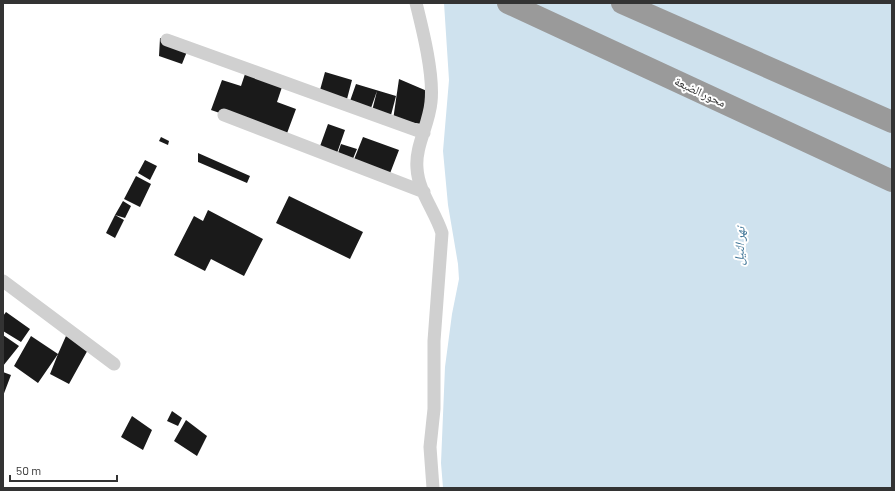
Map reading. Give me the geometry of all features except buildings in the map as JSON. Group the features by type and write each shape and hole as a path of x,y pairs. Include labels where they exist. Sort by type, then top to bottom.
{"highway":[{"name":"محور الضبعة","path":"508,3 892,180"},
{"path":"622,3 892,122"}],"street":[{"path":"416,3 432,89 431,104 418,153 417,168 419,181 438,219 442,233 434,341 434,409 430,447 433,488"},
{"path":"167,40 424,133"},
{"path":"224,115 424,192"},
{"path":"3,280 114,364"}],"water":[{"name":"نهر النيل","path":"444,3 892,3 892,488 443,488 441,463 445,367 452,314 459,279 458,264 448,205 443,151 449,80"}]}
